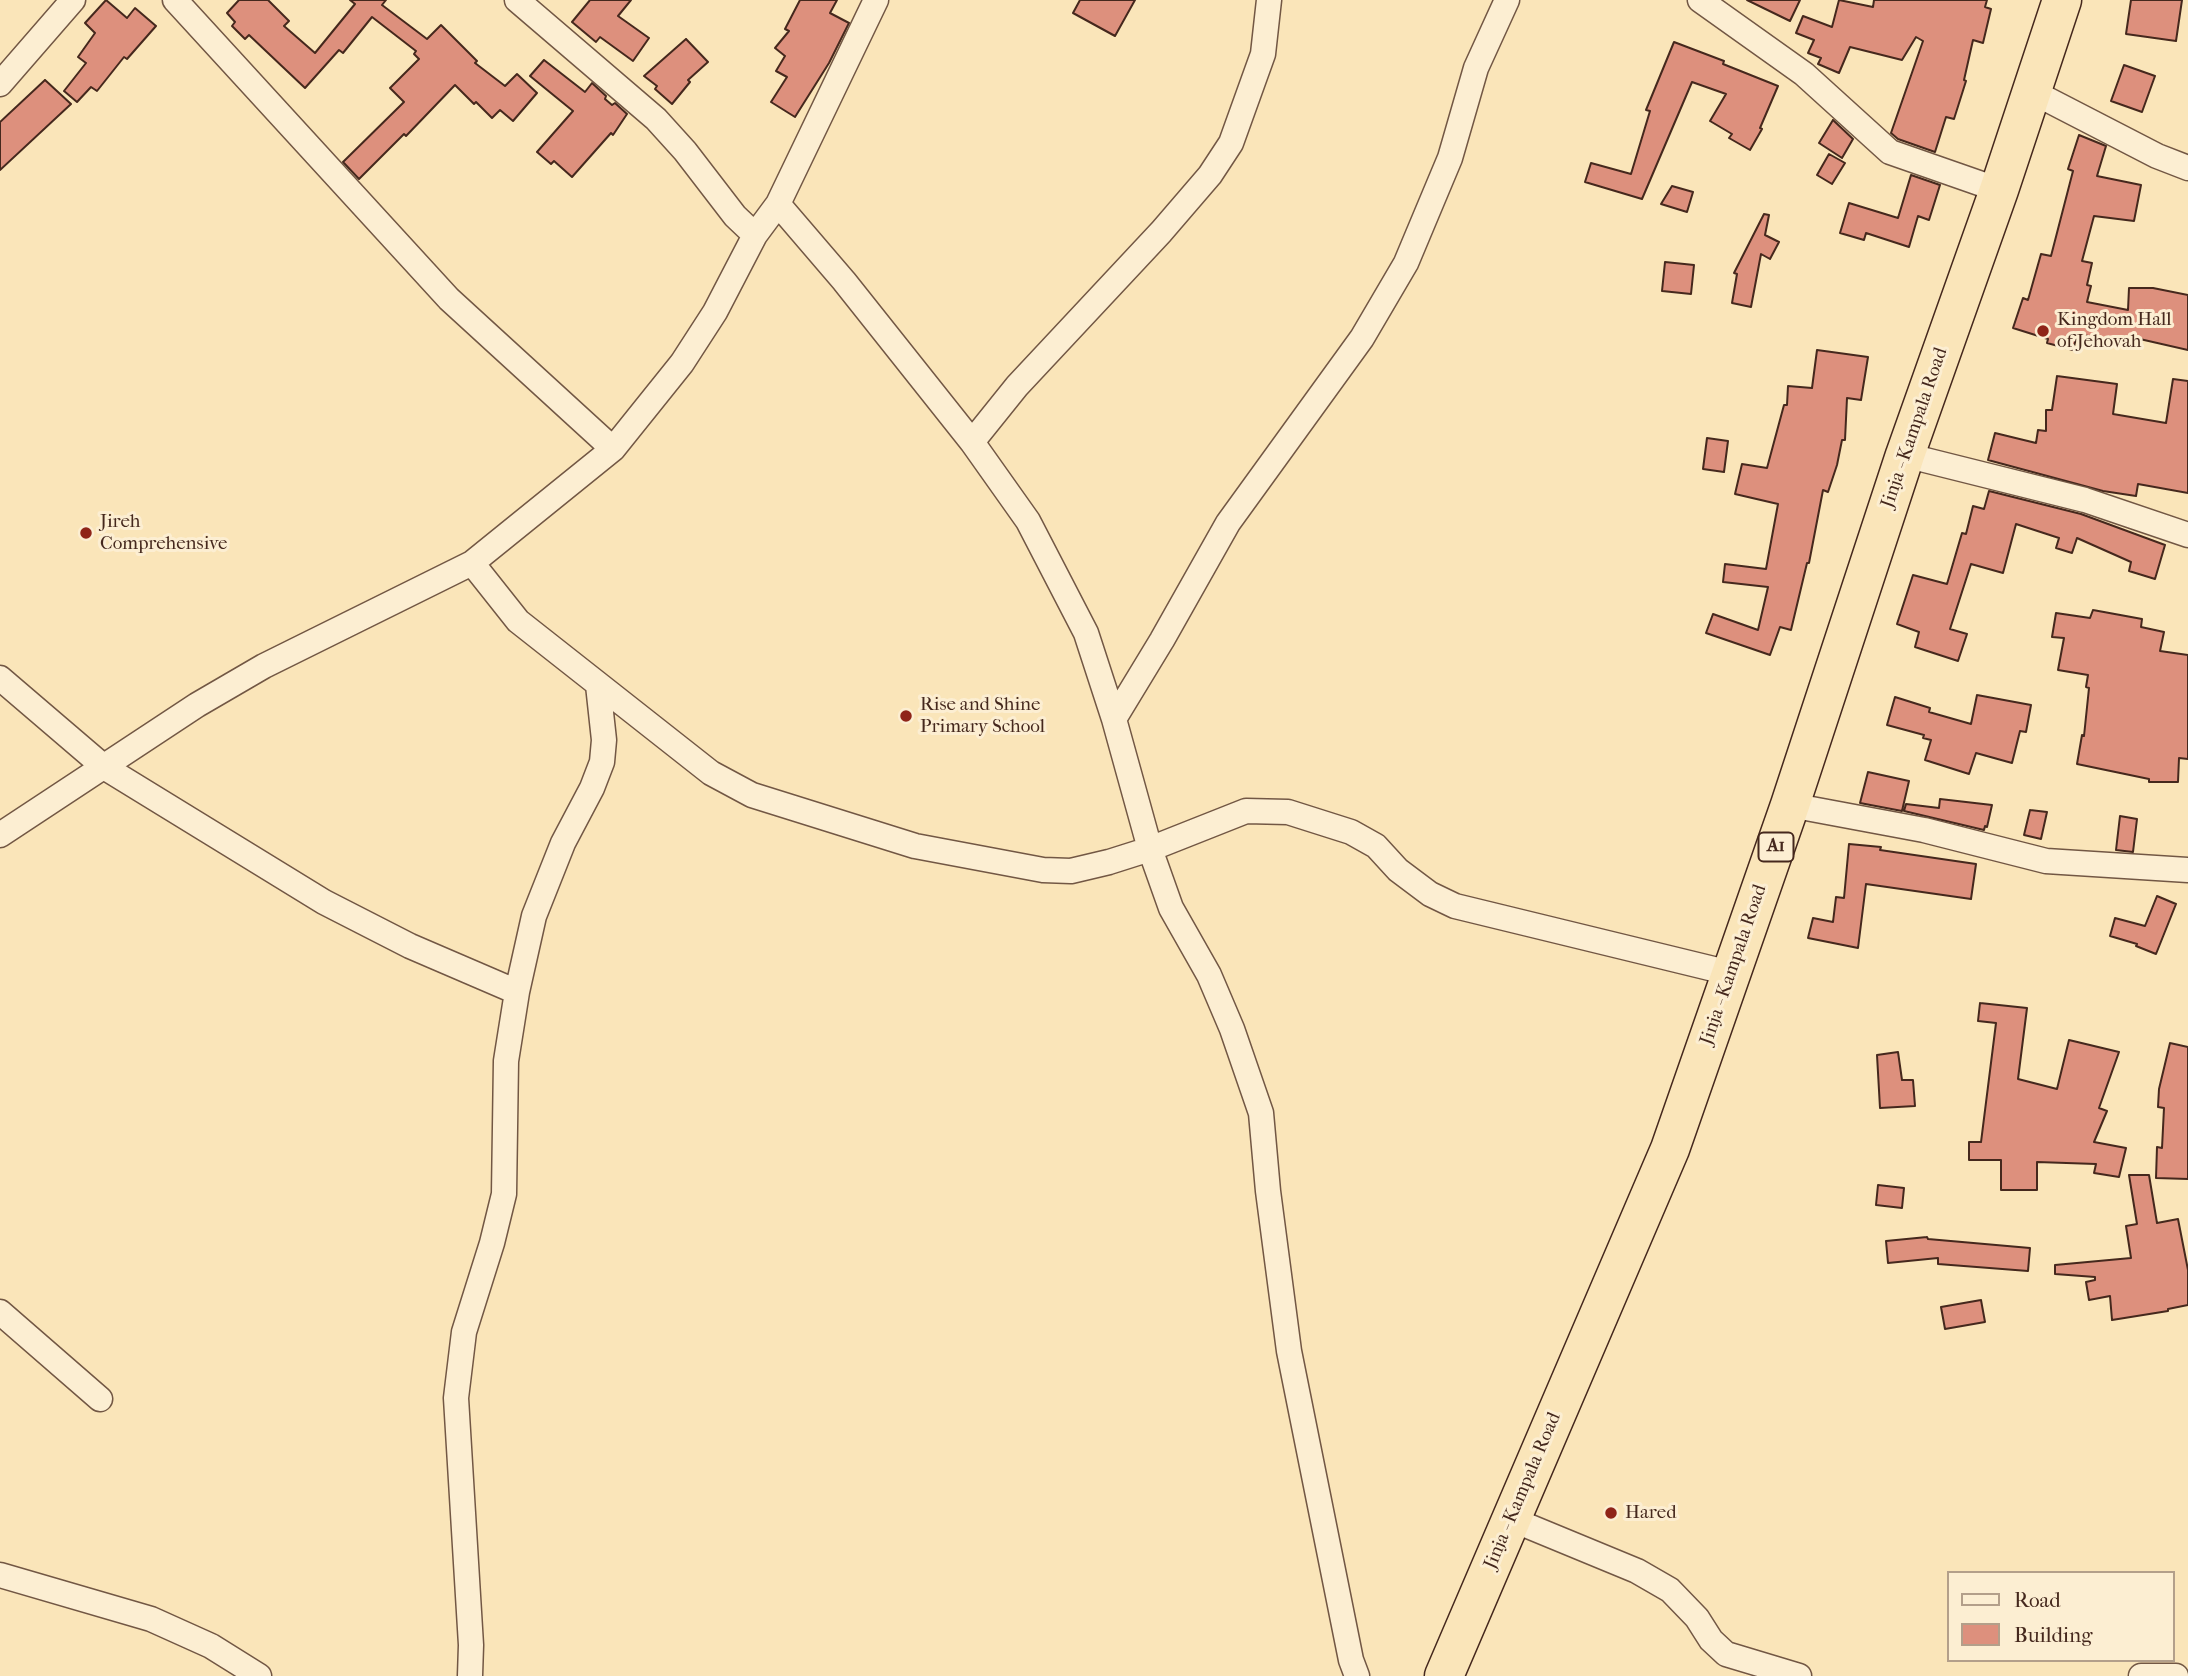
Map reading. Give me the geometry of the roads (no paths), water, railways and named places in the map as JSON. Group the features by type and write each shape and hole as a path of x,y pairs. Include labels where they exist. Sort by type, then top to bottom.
{"highway":[{"name":"Jinja - Kampala Road","path":"1444,1676 1670,1149 1790,805 1905,455 1999,190 2062,0"}],"street":[{"path":"0,84 73,0"},
{"path":"175,0 449,299 613,449"},
{"path":"517,0 656,119 685,151 735,216 755,235"},
{"path":"0,835 197,705 264,666 472,563 613,449 682,363 715,312 755,235 778,204 876,0"},
{"path":"972,442 1017,387 1161,232 1209,175 1231,143 1263,54 1269,0"},
{"path":"1114,719 1228,523 1362,338 1406,263 1450,158 1476,68 1507,0"},
{"path":"1700,0 1804,74 1890,152 1999,190"},
{"path":"2031,91 2157,156 2188,168"},
{"path":"778,204 844,281 972,442 1028,521 1086,633 1114,719 1150,849 1171,908 1209,975 1261,1113 1289,1351 1351,1660 1357,1676"},
{"path":"1905,455 2085,500 2188,535"},
{"path":"472,563 518,621 711,773 751,795 915,846 1008,865 1071,871 1150,849 1246,811 1288,812 1352,832 1376,846 1398,870 1430,894 1455,906 1730,973"},
{"path":"0,678 104,767 324,902 410,946 517,992"},
{"path":"470,1676 471,1645 456,1398 464,1332 492,1243 504,1194 506,1061 517,992 534,916 563,843 593,788 602,762 604,740 598,685"},
{"path":"1790,805 1924,830 2046,860 2188,870"},
{"path":"0,1312 100,1399"},
{"path":"1511,1519 1637,1571 1670,1590 1697,1618 1710,1640 1726,1654 1799,1676"},
{"path":"0,1575 151,1619 211,1646 259,1676"},
{"path":"2141,1676 2176,1676"}],"place":[{"name":"Kingdom Hall of Jehovah","path":"2043,331"},
{"name":"Jireh Comprehensive","path":"86,533"},
{"name":"Rise and Shine Primary School","path":"906,716"},
{"name":"Hared","path":"1611,1513"}]}
